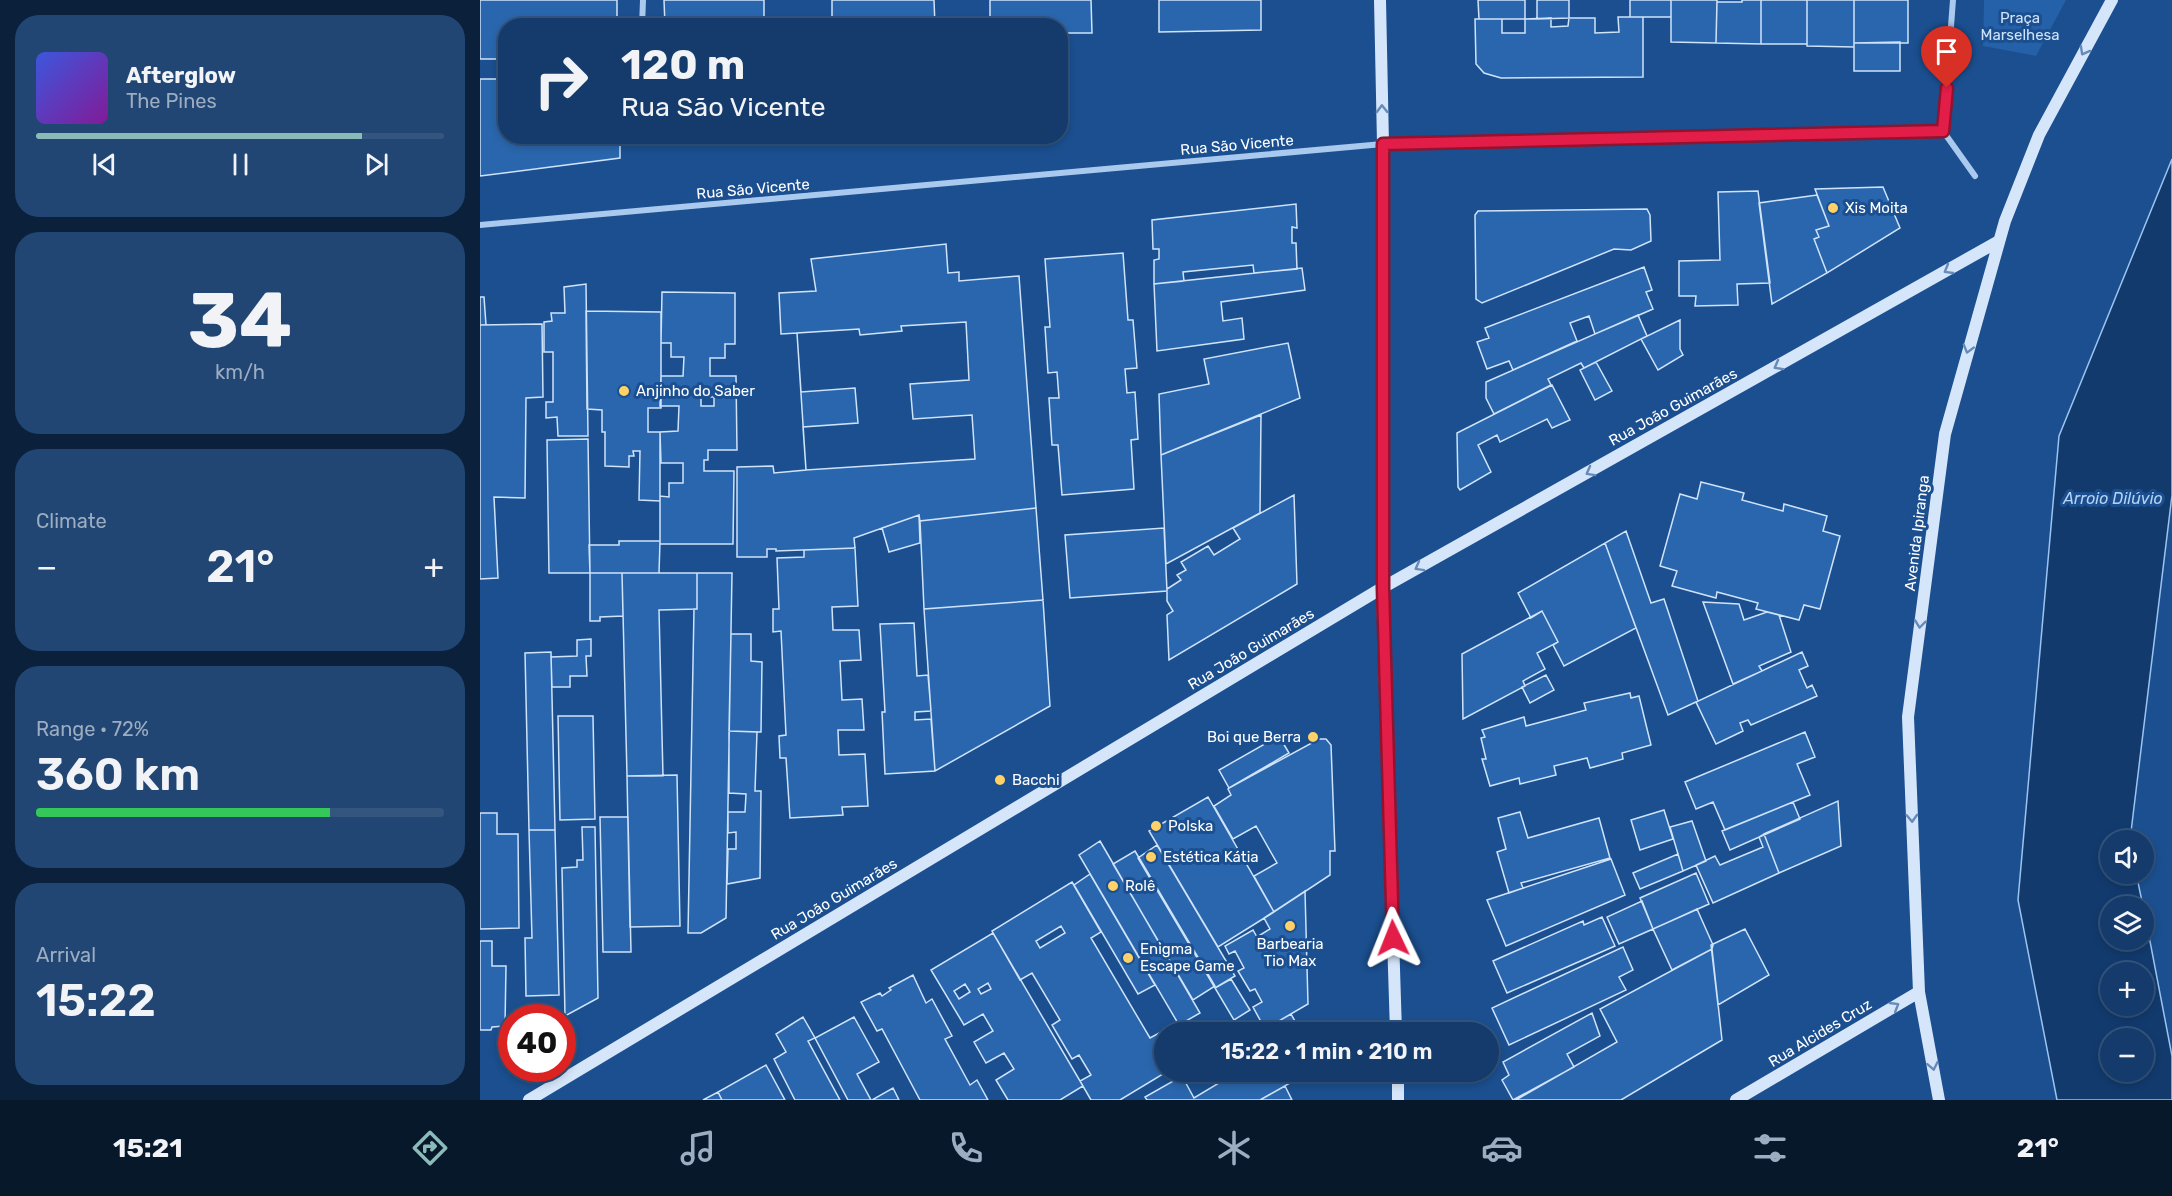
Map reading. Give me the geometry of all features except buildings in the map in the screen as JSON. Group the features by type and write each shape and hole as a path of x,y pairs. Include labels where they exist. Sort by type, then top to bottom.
{"street":[{"path":"642,18 643,0"},
{"path":"1380,0 1383,144 1383,588 1396,1022"},
{"path":"1953,0 1943,131 1975,176"},
{"name":"Avenida Ipiranga","path":"1940,1100 1919,992 1908,717 1945,434 1999,241 2039,135 2112,0"},
{"name":"Rua São Vicente","path":"480,225 1383,144 1943,131"},
{"name":"Rua João Guimarães","path":"529,1100 1383,588 1999,241"},
{"name":"Rua Alcides Cruz","path":"1736,1100 1919,992"},
{"path":"1398,1082 1398,1100"}],"green space":[{"name":"Praça Marselhesa","path":"1984,0 2066,0 2036,56 1983,46"}],"water":[{"name":"Arroio Dilúvio","path":"2172,159 2172,495 2131,830 2100,830 2100,884 2138,884 2141,896 2100,896 2100,950 2152,950 2154,962 2100,962 2100,1016 2154,1016 2154,962 2172,1056 2172,1100 2057,1100 2018,900 2059,436"}],"place":[{"name":"Xis Moita","path":"1833,208"},
{"name":"Anjinho do Saber","path":"624,391"},
{"name":"Boi que Berra","path":"1313,737"},
{"name":"Bacchi","path":"1000,780"},
{"name":"Polska","path":"1156,826"},
{"name":"Estética Kátia","path":"1151,857"},
{"name":"Rolê","path":"1113,886"},
{"name":"Barbearia Tio Max","path":"1290,926"},
{"name":"Enigma Escape Game","path":"1128,958"}],"route":[{"path":"1393,938 1383,588 1383,144 1943,131 1947,88"}]}
